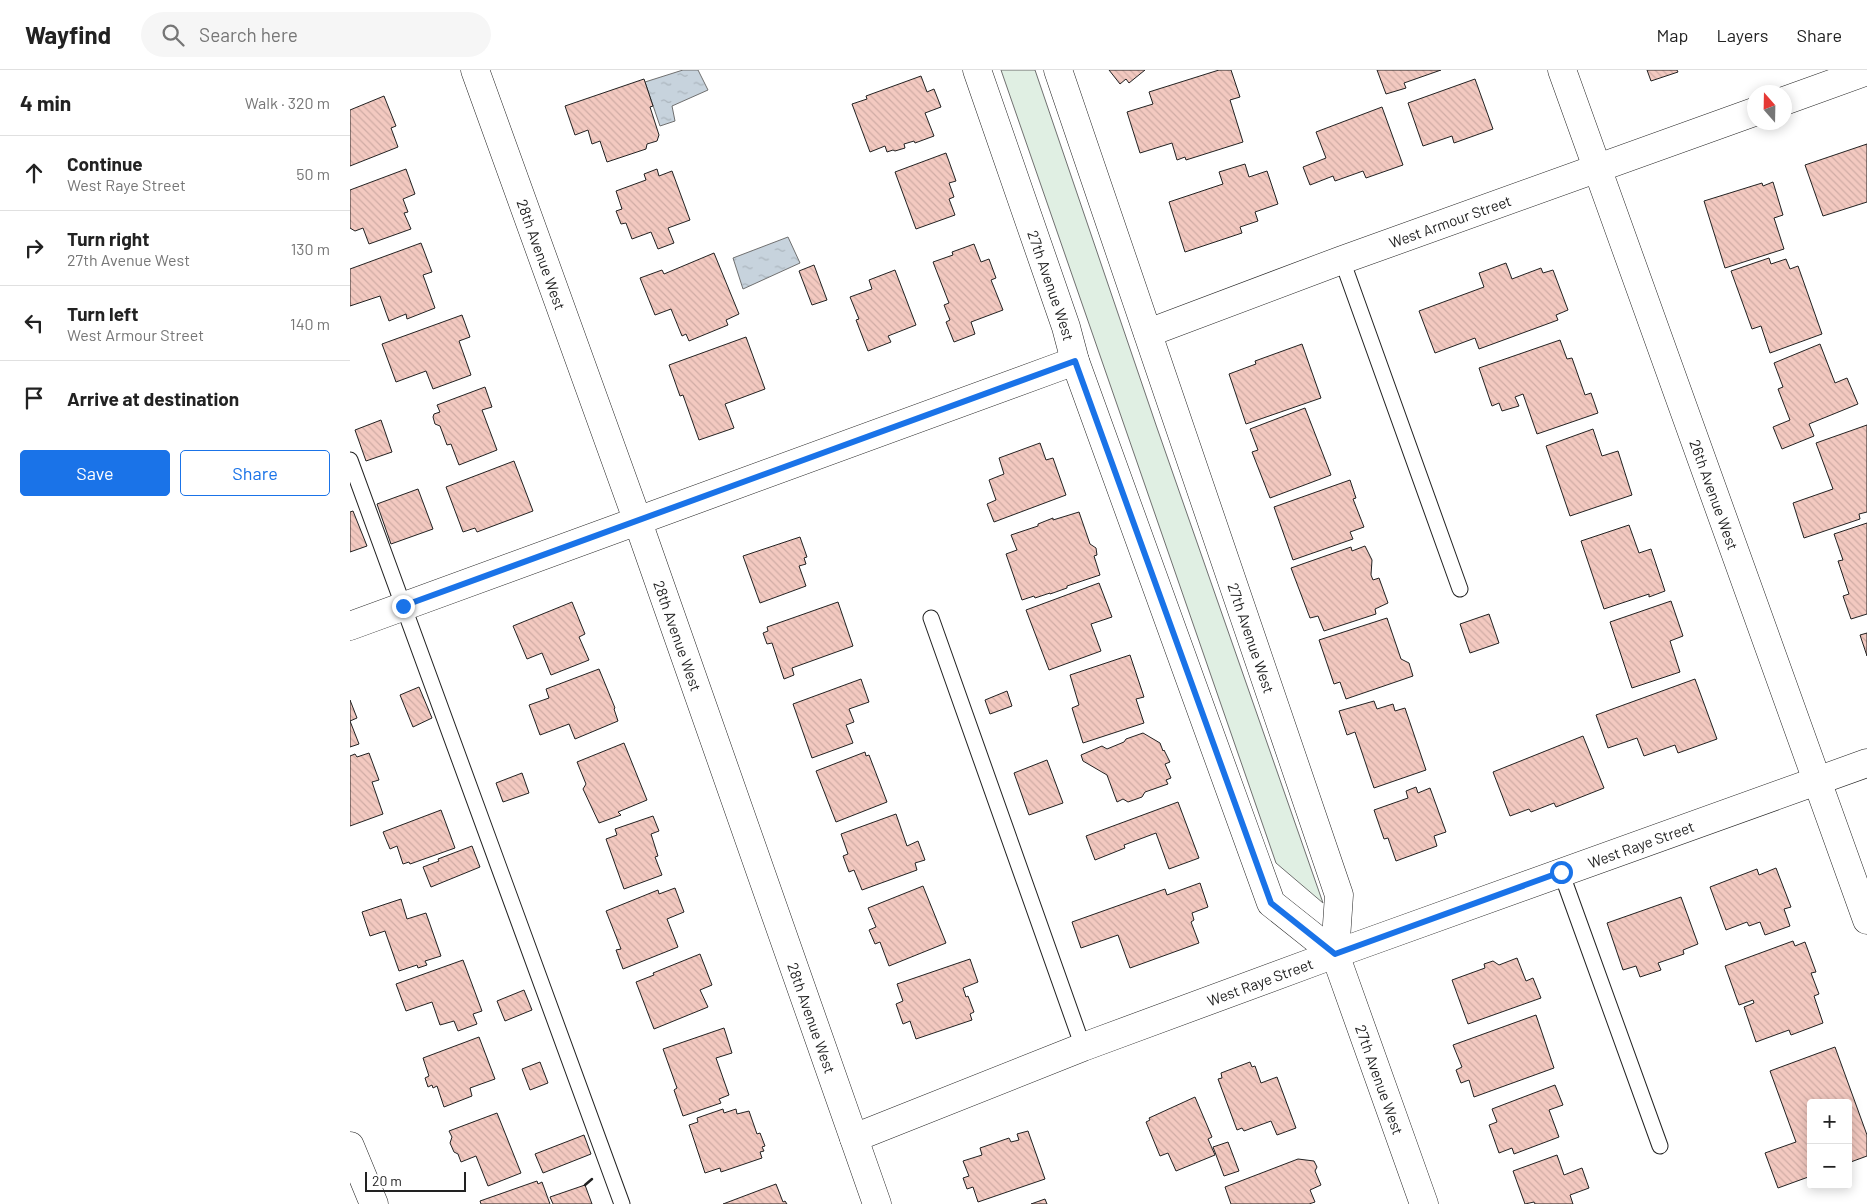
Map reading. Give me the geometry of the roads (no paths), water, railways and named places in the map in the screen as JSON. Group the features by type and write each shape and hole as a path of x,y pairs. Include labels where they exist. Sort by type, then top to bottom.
{"street":[{"name":"28th Avenue West","path":"475,70 638,522 877,1204"},
{"name":"27th Avenue West","path":"977,70 1066,327 1075,361 1271,903 1335,954"},
{"name":"27th Avenue West","path":"1058,70 1339,895 1335,954 1424,1204"},
{"name":"26th Avenue West","path":"1562,70 1867,920"},
{"path":"1792,98 1867,71"},
{"name":"West Armour Street","path":"1148,333 1342,260 1747,115"},
{"path":"350,626 1075,361"},
{"name":"West Raye Street","path":"854,1138 1083,1048 1335,954 1867,762"},
{"path":"350,1146 374,1204"}],"lane":[{"path":"1342,260 1460,589"},
{"path":"350,460 622,1204"},
{"path":"931,618 1083,1048"},
{"path":"1561,872 1660,1146"}],"water":[{"path":"683,70 698,70 708,90 672,106 675,121 660,126 645,82"},
{"path":"788,237 800,263 743,289 733,258"}]}
